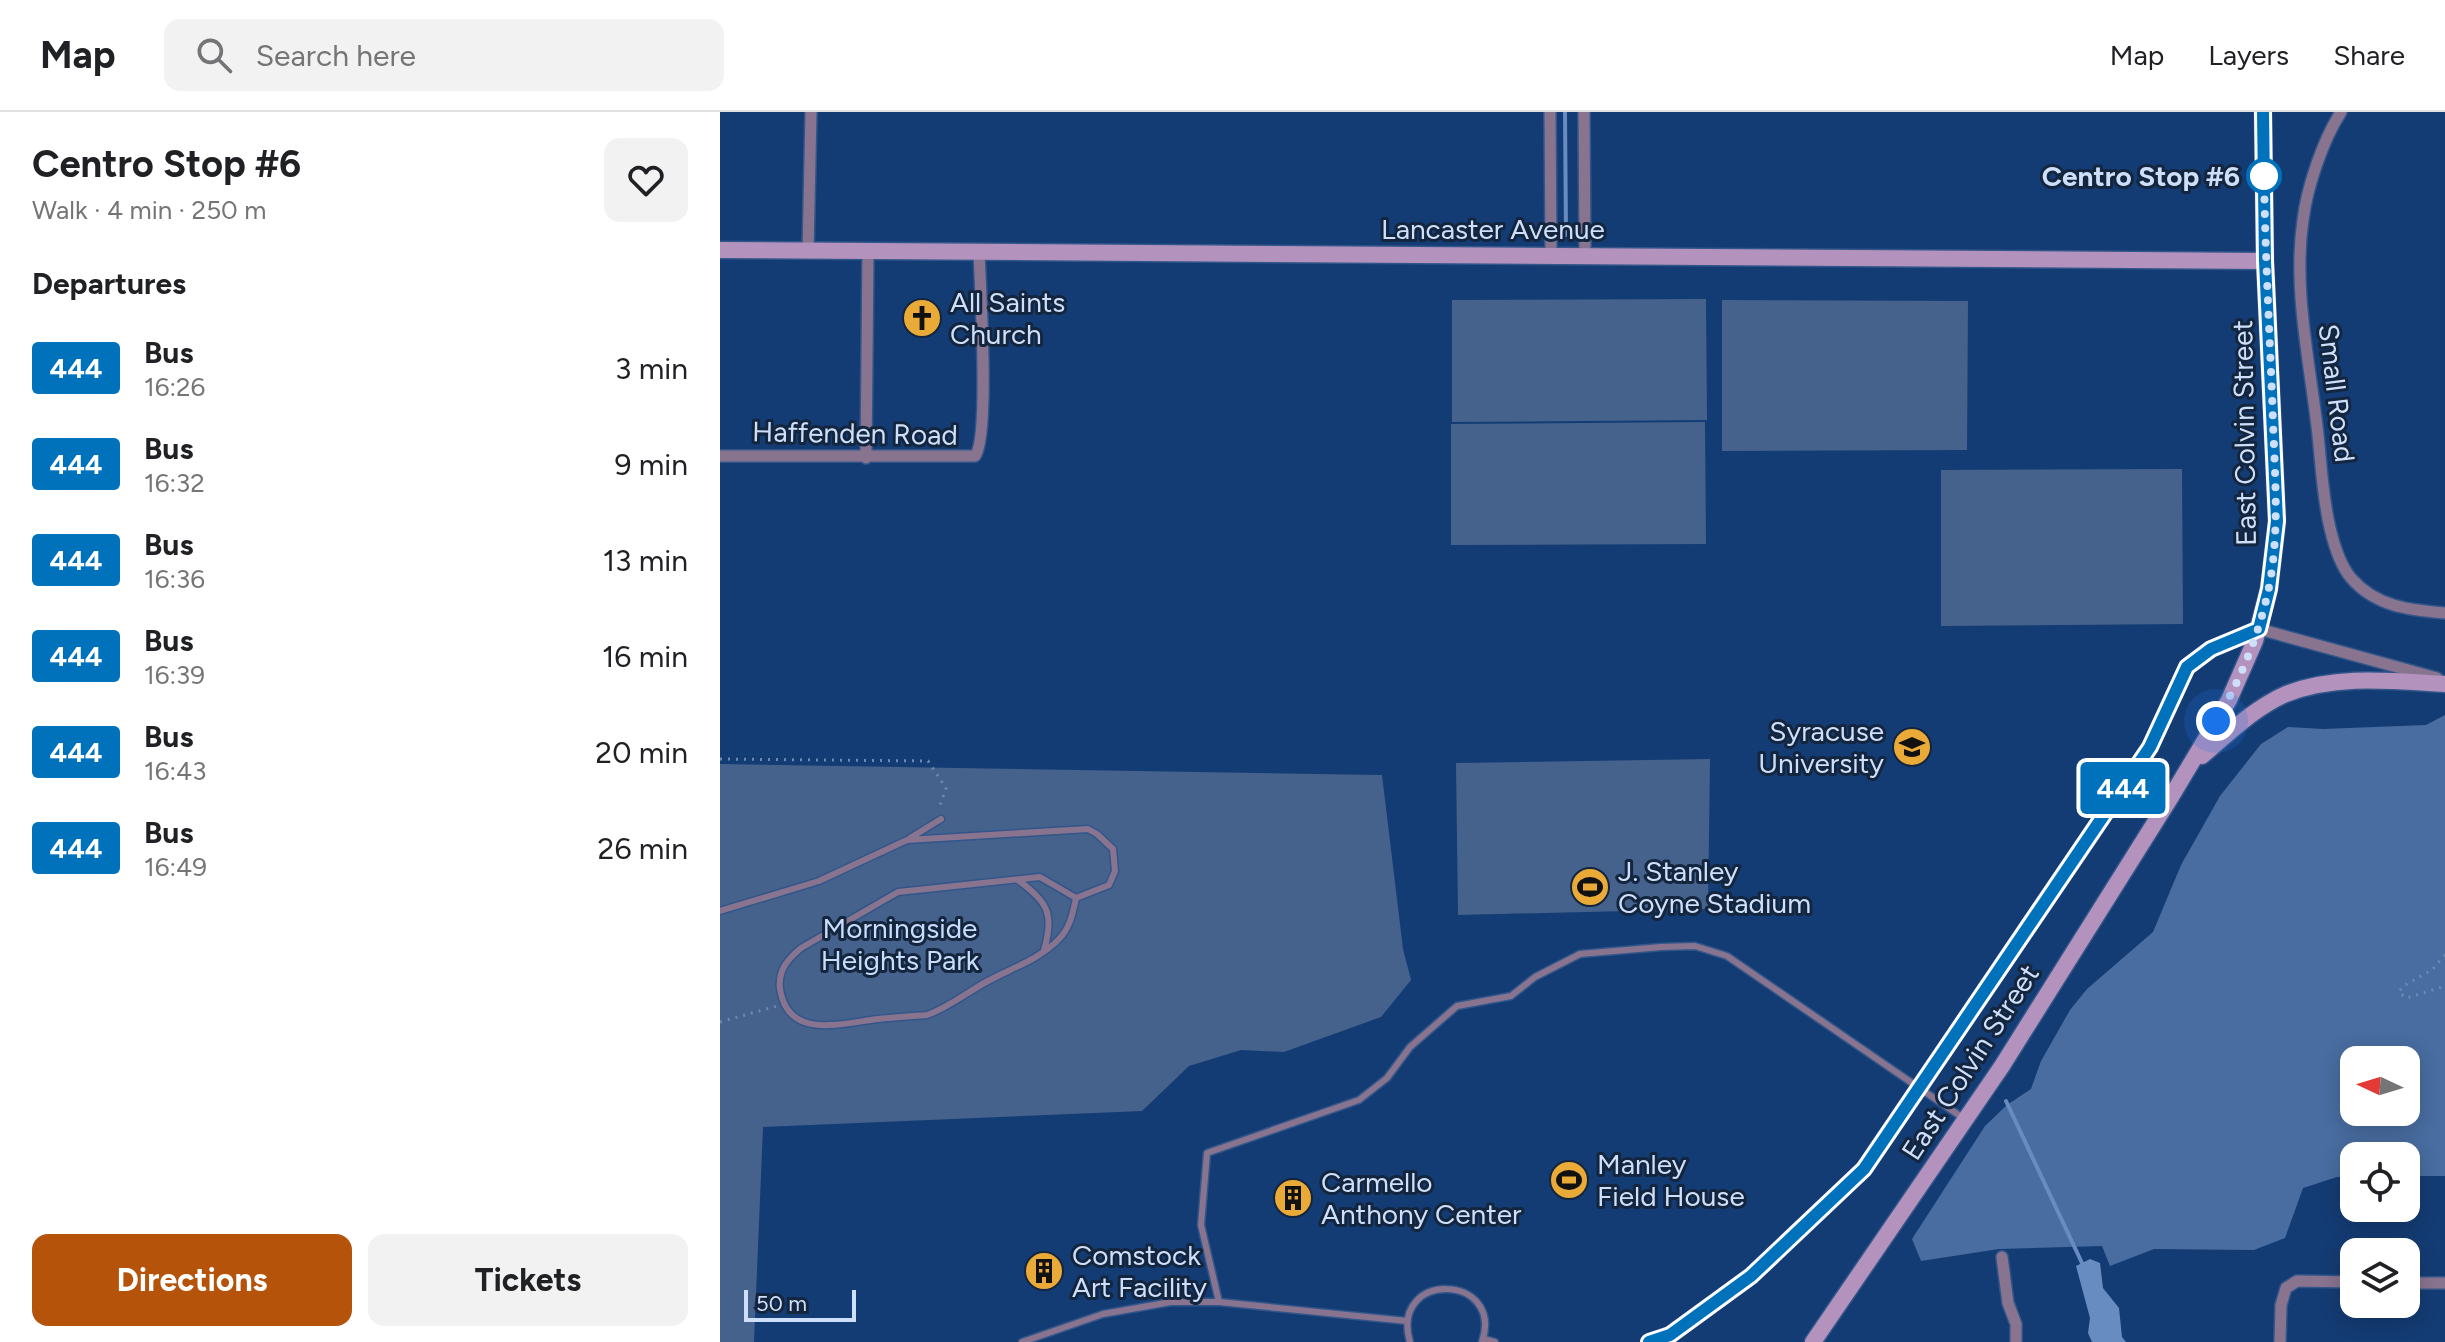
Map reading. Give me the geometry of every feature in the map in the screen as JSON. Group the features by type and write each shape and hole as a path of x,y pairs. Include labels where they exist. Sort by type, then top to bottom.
{"street":[{"path":"808,251 811,112"},
{"path":"1550,112 1551,255"},
{"path":"1584,112 1585,255"},
{"name":"East Colvin Street","path":"1813,1342 1965,1119 2191,765 2229,700 2259,629 2269,589 2277,521 2265,261 2263,112"},
{"name":"Small Road","path":"2341,112 2311,181 2300,257 2303,317 2330,526 2341,562 2352,579 2376,599 2395,607 2445,613"},
{"name":"Lancaster Avenue","path":"720,250 2265,261"},
{"path":"866,458 868,251"},
{"name":"Haffenden Road","path":"720,456 972,458 980,451 983,414 979,251"},
{"path":"2259,629 2445,682"},
{"path":"2191,765 2253,713 2285,695 2313,686 2364,680 2445,682"},
{"path":"2002,1257 2008,1303 2016,1324 2016,1342"},
{"path":"2280,1342 2281,1305 2286,1288 2297,1281 2340,1282"},
{"path":"2420,1283 2445,1283"}],"lane":[{"path":"1649,1342 1670,1335 1762,1265 1864,1169 2150,747 2187,667 2211,649 2259,629"},
{"path":"720,911 819,881 907,840 941,819"},
{"path":"907,840 1088,829 1113,849 1115,871 1109,885 1076,898"},
{"path":"1040,877 1076,898 1071,920 1061,937 1042,953 944,1009 927,1015 816,1026 794,1017 784,1003 780,978 788,959 801,948 898,892 1040,877"},
{"path":"1018,880 1039,896 1047,908 1049,933 1042,953"},
{"path":"1219,1302 1201,1225 1207,1153 1359,1100 1387,1078 1410,1047 1457,1006 1511,996 1535,977 1580,954 1695,946 1727,956 1965,1119"},
{"path":"1410,1342 1407,1321 1409,1312 1419,1299 1430,1291 1456,1289 1476,1301 1484,1315 1483,1340 1495,1342"},
{"path":"1022,1342 1103,1314 1155,1303 1219,1302 1407,1321"}],"path":[{"path":"720,759 928,761 946,788 938,806 941,819"},
{"path":"2445,955 2433,969 2402,987 2399,993 2407,998 2445,986"},
{"path":"720,1022 784,1003"}],"green space":[{"path":"1706,299 1707,420 1452,422 1452,300"},
{"path":"1722,300 1968,301 1967,450 1722,451"},
{"path":"1705,422 1706,544 1451,545 1451,424"},
{"path":"2182,469 2183,624 1941,626 1941,470"},
{"path":"1710,759 1708,909 1458,915 1456,763"},
{"name":"Morningside Heights Park","path":"720,764 1382,775 1403,949 1411,980 1381,1017 1284,1052 1241,1050 1189,1066 1142,1111 763,1127 754,1342 720,1342"}],"shaded area":[{"path":"2445,715 2445,1176 2420,1176 2420,1142 2340,1142 2340,1177 2303,1188 2285,1238 2254,1250 2154,1249 2110,1266 2102,1246 1999,1249 1921,1261 1912,1239 1985,1126 2007,1105 2031,1089 2041,1061 2070,1010 2087,989 2153,932 2181,865 2220,796 2261,744 2288,727 2323,729 2426,725"},
{"path":"2090,1259 2100,1263 2103,1288 2119,1308 2122,1337 2126,1342 2092,1342 2088,1333 2090,1318 2076,1266"}],"waterway":[{"path":"1565,112 1566,235"},
{"path":"2006,1101 2082,1263"}],"bus line":[{"name":"444","path":"1649,1342 1670,1335 1751,1276 1864,1169 2150,747 2187,667 2211,649 2259,629 2269,589 2277,521 2265,261 2263,112"}],"place":[{"name":"Centro Stop #6","path":"2264,176"},
{"name":"All Saints Church","path":"922,318"},
{"name":"Syracuse University","path":"1912,747"},
{"name":"J. Stanley Coyne Stadium","path":"1590,887"},
{"name":"Manley Field House","path":"1569,1180"},
{"name":"Carmello Anthony Center","path":"1293,1198"},
{"name":"Comstock Art Facility","path":"1044,1271"}],"route":[{"path":"2216,721 2229,700 2259,629 2269,589 2277,521 2264,172 2264,176"}]}
